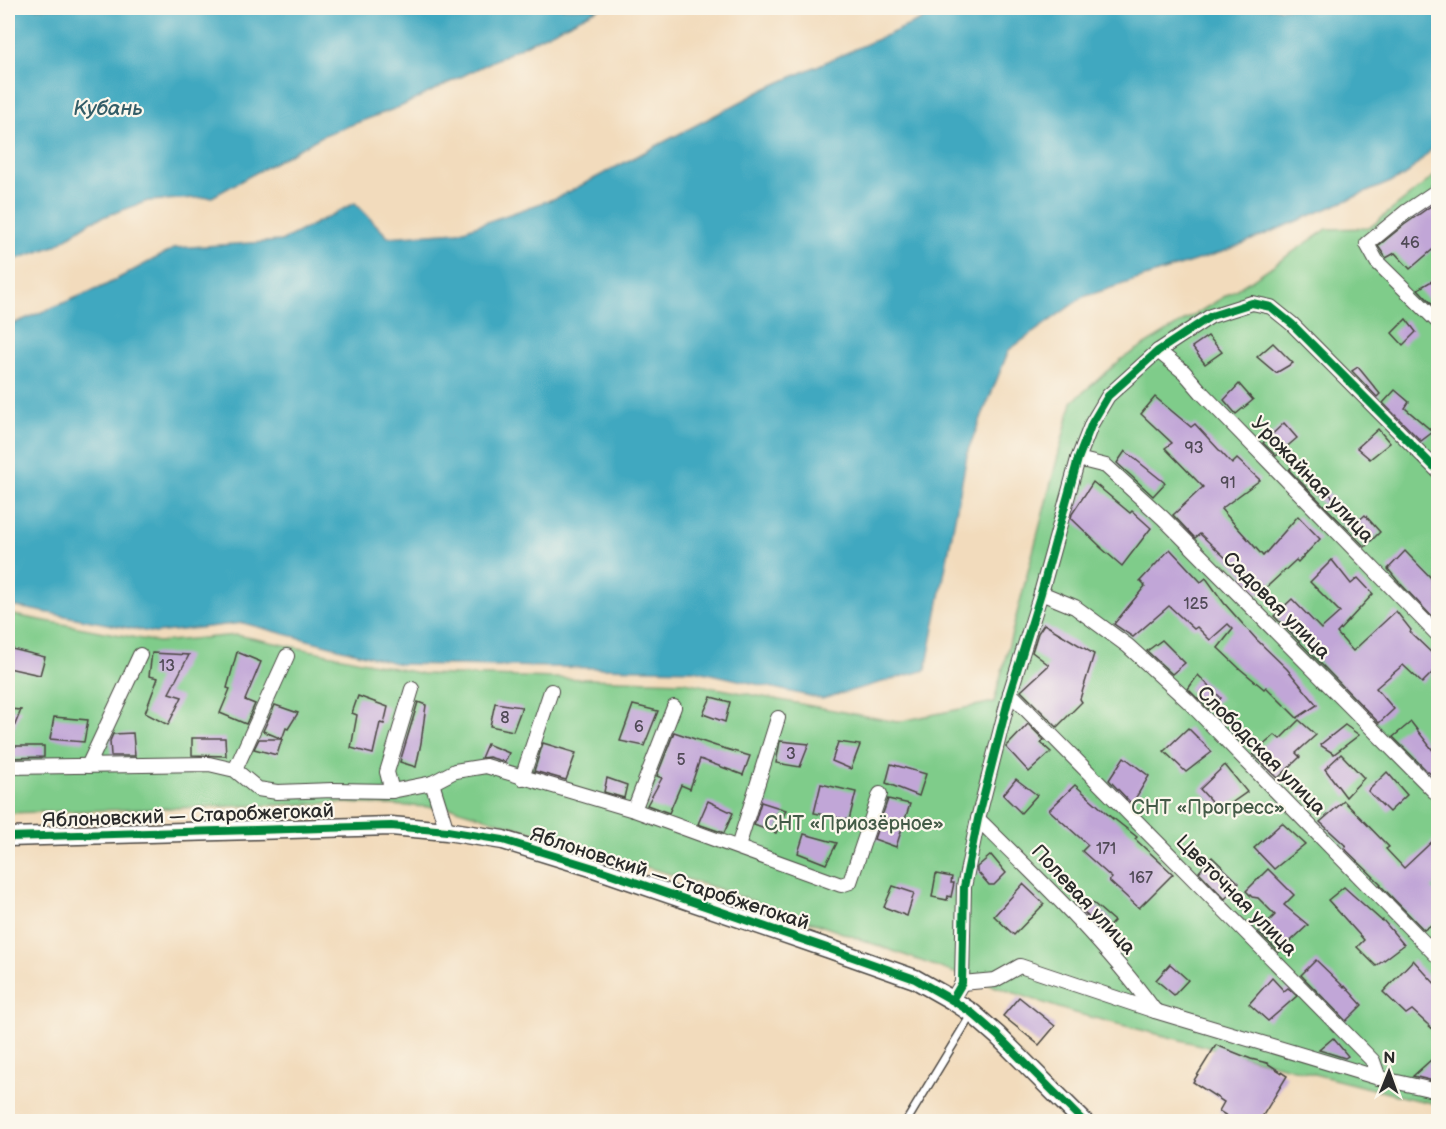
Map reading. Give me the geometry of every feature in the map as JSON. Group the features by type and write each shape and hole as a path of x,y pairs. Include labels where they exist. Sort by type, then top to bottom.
{"street":[{"path":"1438,190 1407,211 1367,244 1377,262 1438,322"},
{"path":"952,1000 962,983 964,887 978,819 1010,693 1041,593 1078,459 1092,423 1108,396 1158,351 1211,316 1252,303 1271,307 1292,324 1438,471"},
{"name":"Урожайная улица","path":"1158,351 1184,372 1218,410 1438,635"},
{"name":"Садовая улица","path":"1078,459 1106,466 1163,518 1438,795"},
{"name":"Слободская улица","path":"1041,593 1075,607 1128,646 1196,710 1438,957"},
{"path":"88,766 140,655"},
{"path":"235,771 287,657"},
{"path":"392,791 387,772 412,689"},
{"path":"522,778 551,691"},
{"name":"Цветочная улица","path":"1010,693 1373,1061 1379,1078"},
{"path":"634,810 674,707"},
{"path":"738,847 778,718"},
{"path":"8,767 209,764 235,771 258,789 278,792 392,791 432,783 455,771 486,766 634,810 841,885 850,882 880,794"},
{"path":"432,783 447,831"},
{"name":"Полевая улица","path":"978,819 1048,888 1131,978 1155,1011"},
{"name":"Яблоновский — Старобжегокай","path":"8,837 391,826 447,831 503,840 606,872 915,979 972,1013 1084,1122"},
{"path":"962,983 995,980 1020,966 1155,1011 1379,1078 1438,1091"}],"lane":[{"path":"906,1122 972,1013"}],"green space":[{"name":"СНТ «Прогресс»","path":"1438,173 1438,1104 1071,1012 722,890 453,808 343,803 8,813 8,614 158,642 237,635 423,674 684,682 897,722 994,702 1072,402 1123,358 1250,281 1327,229 1369,228"}],"water":[{"name":"Кубань","path":"8,8 600,8 402,106 324,135 212,197 148,201 92,221 55,246 8,262"},
{"path":"948,8 1438,8 1438,143 1405,176 1225,251 1083,297 1009,350 968,450 926,670 822,699 694,670 399,664 243,623 155,633 8,604 8,326 104,286 175,248 281,241 355,203 388,237 458,232 559,197 765,89"}],"building":[{"path":"1438,201 1438,245 1410,269 1395,253 1386,258 1378,246"},
{"path":"1435,279 1438,285 1438,310 1418,289"},
{"path":"1406,319 1416,332 1403,345 1392,333"},
{"path":"1208,336 1222,352 1205,364 1192,347"},
{"path":"1273,343 1293,363 1276,373 1257,357"},
{"path":"1358,367 1380,394 1377,397 1352,371"},
{"path":"1239,384 1253,400 1236,414 1224,400"},
{"path":"1395,390 1409,402 1405,408 1433,432 1421,441 1383,403"},
{"path":"1155,397 1191,427 1195,424 1232,464 1237,459 1260,480 1221,509 1263,556 1298,516 1320,539 1298,562 1296,560 1258,595 1241,578 1244,575 1200,534 1195,538 1173,515 1203,487 1165,448 1172,443 1141,414"},
{"path":"1284,423 1297,438 1276,456 1263,443"},
{"path":"1378,429 1390,443 1370,459 1357,448"},
{"path":"1125,451 1165,483 1153,496 1117,463"},
{"path":"1293,465 1321,493 1325,489 1356,523 1365,515 1380,532 1365,547 1289,470"},
{"path":"1093,482 1151,528 1122,566 1071,518"},
{"path":"1170,549 1201,582 1206,578 1224,603 1287,669 1317,705 1297,718 1266,687 1264,689 1239,668 1218,648 1233,629 1228,624 1210,640 1169,606 1133,637 1114,624 1145,586 1140,581"},
{"path":"1405,551 1438,585 1438,623 1388,569"},
{"path":"1332,560 1351,584 1358,578 1373,594 1337,633 1353,651 1396,611 1411,630 1410,632 1438,659 1438,667 1422,683 1403,665 1376,688 1394,709 1379,723 1274,616 1292,599 1321,629 1340,612 1310,582"},
{"path":"1044,624 1094,654 1080,699 1082,702 1057,727 1021,691 1049,665 1032,652 1038,633"},
{"path":"1162,640 1185,663 1172,674 1147,651"},
{"path":"8,648 45,657 40,675 8,668"},
{"path":"237,652 261,662 245,700 255,704 246,724 220,713 230,689 227,688"},
{"path":"152,653 189,655 169,693 182,697 168,725 145,713 158,678 149,676"},
{"path":"1198,675 1221,698 1209,710 1188,689"},
{"path":"358,696 388,707 384,724 380,723 373,754 351,748 357,715 352,713"},
{"path":"711,697 730,702 725,722 703,714"},
{"path":"418,702 426,705 416,767 400,762"},
{"path":"495,703 522,707 513,731 490,726"},
{"path":"275,705 298,713 288,729 286,728 282,739 263,731"},
{"path":"633,705 658,711 644,746 620,741"},
{"path":"8,709 21,710 8,742"},
{"path":"54,717 88,720 84,742 50,739"},
{"path":"1299,720 1316,735 1296,753 1300,757 1278,778 1253,754 1275,735 1280,739"},
{"path":"1411,722 1438,757 1438,780 1393,737"},
{"path":"1028,724 1044,740 1041,743 1051,752 1029,772 1006,747"},
{"path":"1345,725 1359,735 1334,754 1320,745"},
{"path":"1188,728 1212,752 1186,772 1164,751"},
{"path":"674,732 750,756 743,775 700,759 690,789 681,785 669,813 647,805 662,778 657,776"},
{"path":"133,733 135,756 111,756 110,741 113,734"},
{"path":"192,738 225,738 226,756 192,755"},
{"path":"259,739 282,739 277,755 254,749"},
{"path":"780,741 809,744 800,767 776,763"},
{"path":"838,742 860,745 851,769 832,761"},
{"path":"543,743 576,753 566,780 534,771"},
{"path":"487,744 509,753 505,762 489,757 481,758"},
{"path":"8,746 44,746 44,757 8,758"},
{"path":"1341,754 1364,778 1346,797 1325,769"},
{"path":"1124,757 1149,776 1132,804 1109,780"},
{"path":"891,764 926,774 919,796 886,783"},
{"path":"1225,765 1247,792 1220,811 1200,789"},
{"path":"1387,772 1407,795 1389,812 1368,791"},
{"path":"607,778 627,785 624,798 604,792"},
{"path":"1016,779 1037,795 1021,813 1003,795"},
{"path":"821,784 856,792 849,820 814,813"},
{"path":"1075,785 1137,837 1135,839 1173,874 1139,908 1109,881 1112,878 1082,851 1088,845 1049,810"},
{"path":"888,799 910,804 896,847 874,839"},
{"path":"708,801 733,813 724,833 698,824"},
{"path":"1344,801 1389,847 1386,849 1404,868 1438,836 1438,883 1432,888 1438,895 1438,920 1424,930 1344,848 1346,846 1320,822"},
{"path":"761,802 786,810 776,833 754,825"},
{"path":"1282,823 1305,844 1274,869 1254,848"},
{"path":"804,834 837,843 826,864 798,853"},
{"path":"991,855 1006,873 994,885 989,885 977,871 977,867"},
{"path":"1212,857 1239,883 1225,899 1199,872"},
{"path":"1268,869 1294,895 1284,905 1308,925 1279,952 1258,932 1275,915 1258,898 1252,897 1246,891"},
{"path":"936,874 952,877 951,883 954,883 951,897 948,896 947,900 932,897"},
{"path":"1023,884 1044,904 1014,935 994,916"},
{"path":"893,886 914,893 907,916 884,907"},
{"path":"1344,887 1383,920 1404,945 1376,966 1357,947 1364,940 1328,900"},
{"path":"1092,902 1114,921 1103,933 1084,912"},
{"path":"1316,960 1362,1005 1346,1021 1301,975"},
{"path":"1413,960 1438,987 1438,1034 1412,1010 1406,1014 1383,992"},
{"path":"1170,964 1188,980 1174,995 1156,980"},
{"path":"1272,978 1284,991 1288,988 1297,996 1268,1021 1249,1004"},
{"path":"1019,997 1055,1026 1039,1045 1003,1016"},
{"path":"1333,1038 1348,1056 1345,1058 1319,1050"},
{"path":"1216,1045 1267,1063 1287,1076 1259,1122 1236,1122 1219,1111 1224,1102 1193,1082"},
{"path":"1432,1059 1438,1064 1438,1082 1413,1076"}],"cycle path":[{"path":"952,1000 962,983 964,887 978,819 1010,693 1041,593 1078,459 1092,423 1108,396 1158,351 1211,316 1252,303 1271,307 1292,324 1438,471"},
{"path":"8,837 391,826 447,831 503,840 594,868 915,979 972,1013 1084,1122"}],"park label":[{"name":"СНТ «Приозёрное»","path":"854,823"}]}
